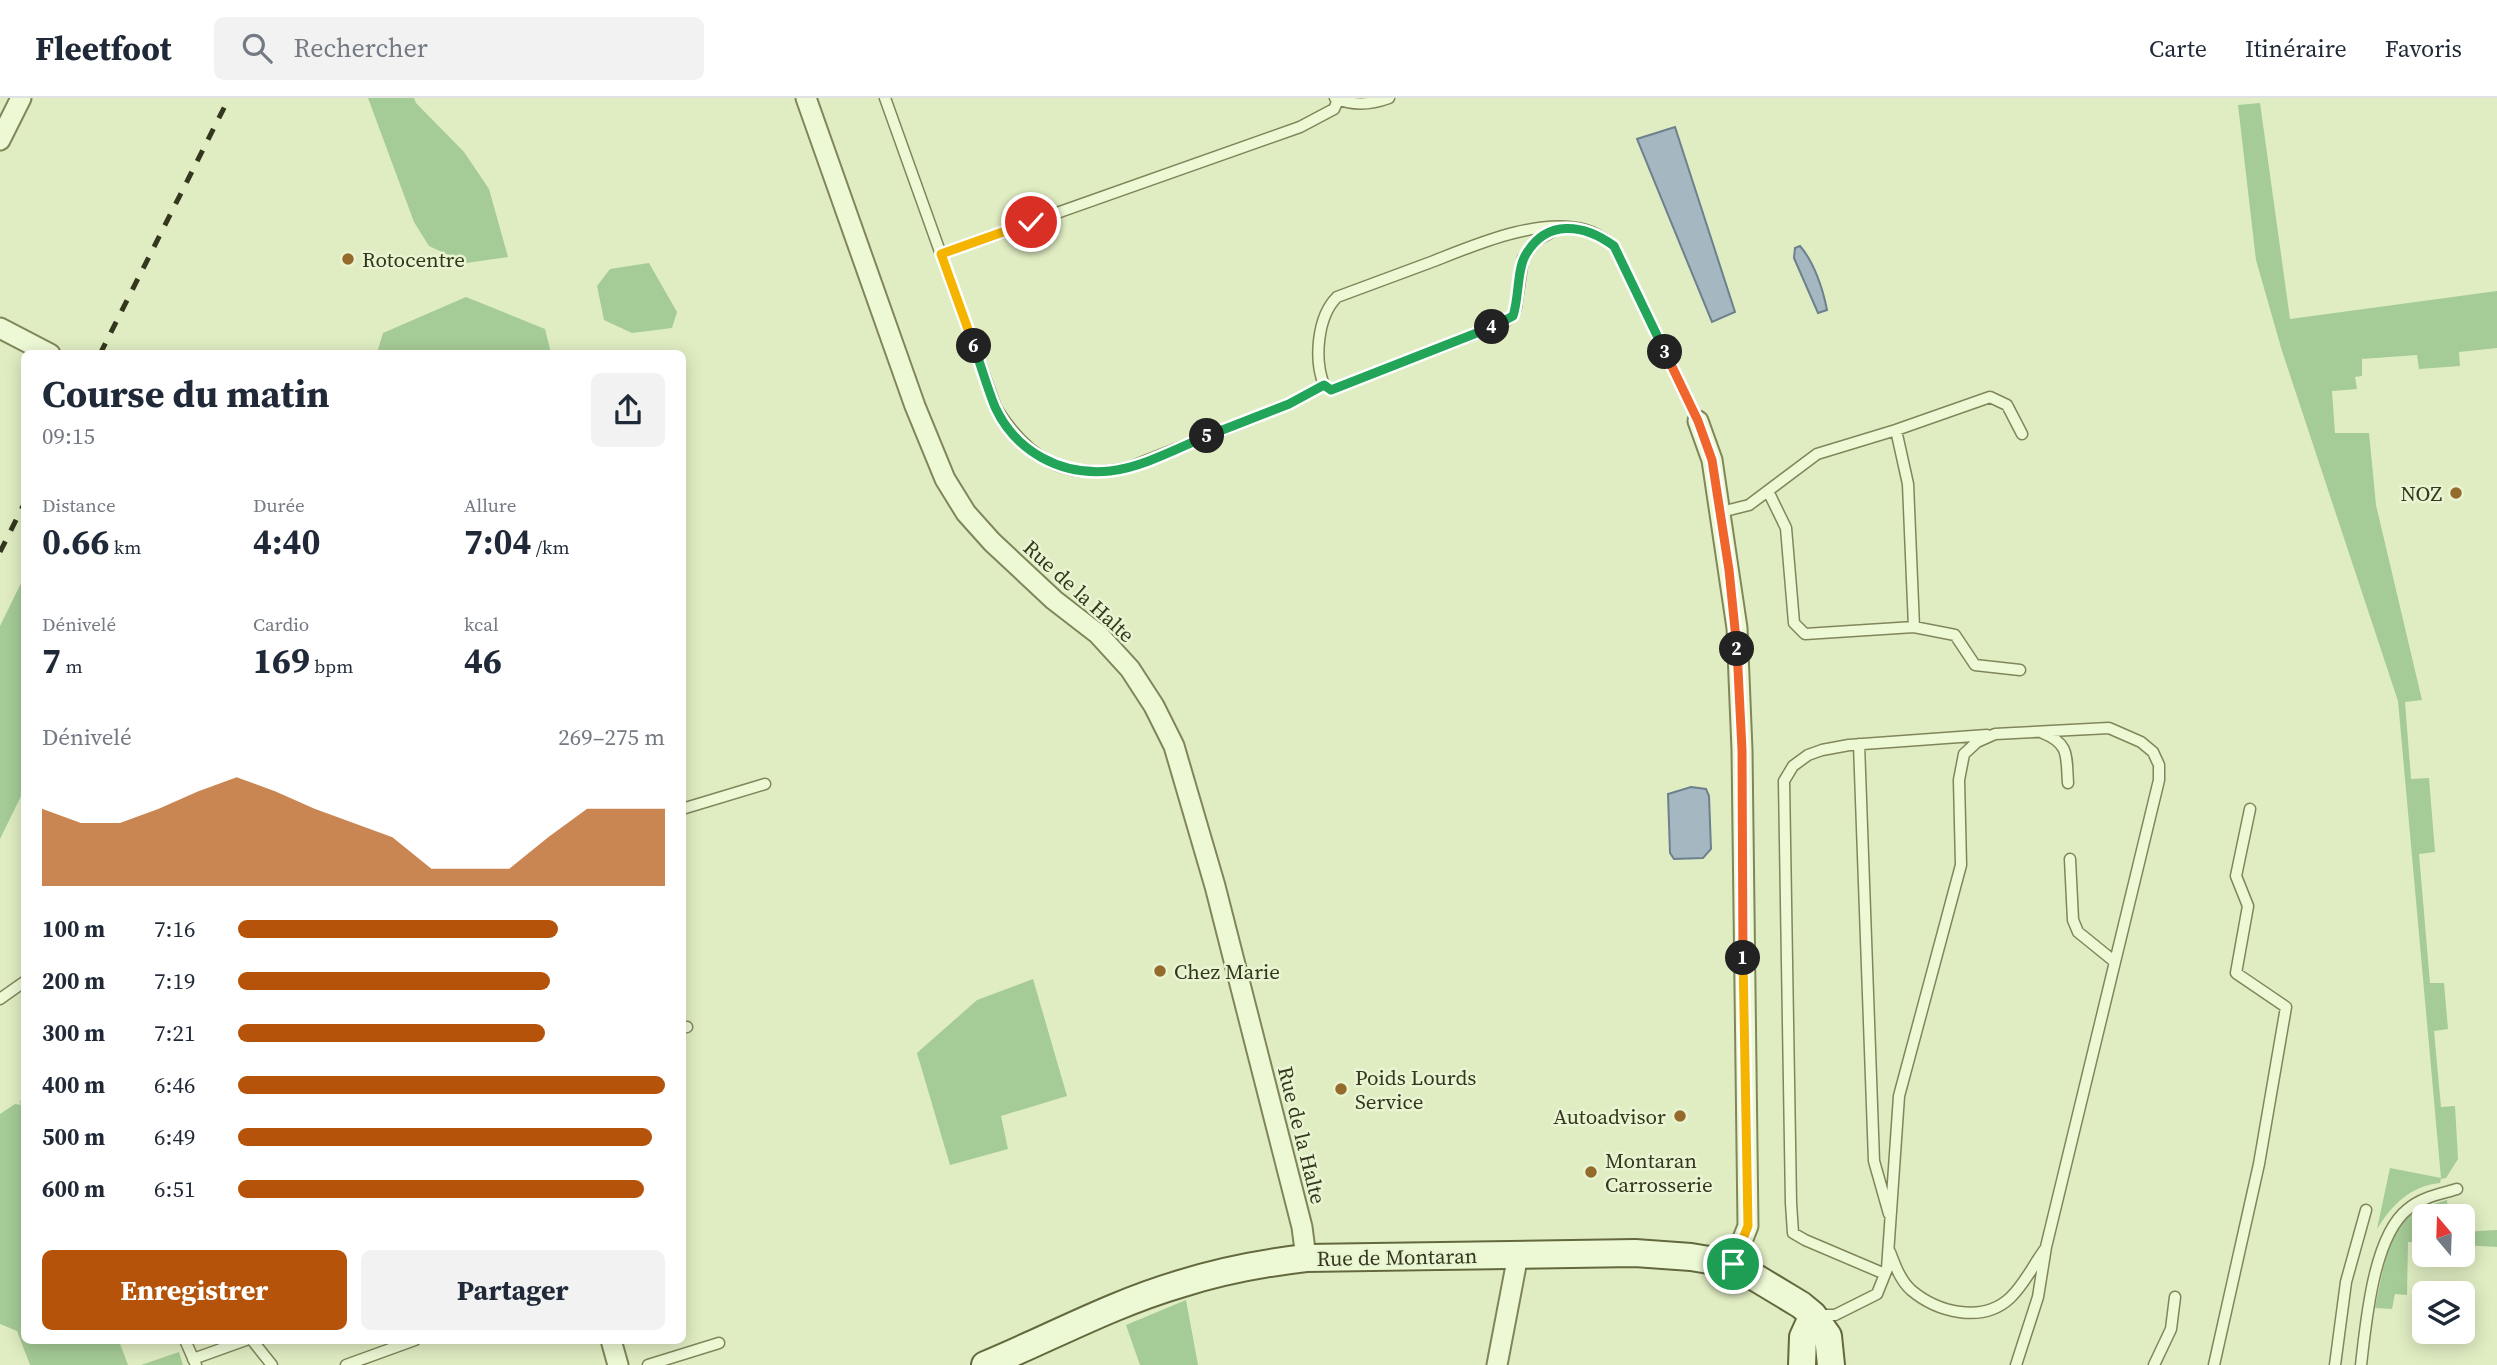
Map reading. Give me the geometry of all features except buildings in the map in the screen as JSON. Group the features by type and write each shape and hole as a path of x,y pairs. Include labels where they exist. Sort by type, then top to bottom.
{"street":[{"path":"0,140 21,98"},
{"name":"Rue de la Halte","path":"806,98 911,393 945,479 966,513 992,542 1055,600 1098,634 1130,669 1154,706 1174,746 1222,912 1302,1227 1307,1258"},
{"path":"0,328 42,350"},
{"path":"1698,421 1712,460 1737,628 1742,750 1748,1226 1733,1264"},
{"name":"Rue de Montaran","path":"985,1365 1117,1307 1178,1284 1265,1263 1307,1258 1635,1253 1691,1257 1733,1264 1813,1315 1828,1336 1831,1365"},
{"path":"1497,1365 1518,1255"},
{"path":"1802,1365 1803,1337 1813,1315"},
{"path":"612,1344 618,1365"}],"lane":[{"path":"885,98 996,408 1023,445 1038,457 1071,469 1111,471 1130,467 1289,404 1324,385"},
{"path":"941,254 1300,127 1334,109 1336,99 1366,104 1389,98"},
{"path":"1559,228 1537,240 1523,258 1516,307 1513,316 1503,323 1331,390 1324,385 1317,360 1325,312 1337,297 1507,233 1559,228 1585,229 1614,246 1698,421"},
{"path":"1721,512 1749,505 1817,454 1990,397 2007,405 2021,433"},
{"path":"1896,430 1908,484 1914,627"},
{"path":"1768,491 1786,528 1794,623 1805,634 1914,627 1955,635 1975,665 2020,670"},
{"path":"1885,1274 1805,1241 1793,1233 1784,781 1793,766 1808,755 1859,744 2109,728 2141,742 2153,752 2159,765 2159,780 2046,1247 2038,1297 2016,1365"},
{"path":"2039,732 2056,738 2063,744 2068,783"},
{"path":"1813,1315 1835,1315 1877,1294 1885,1274 1899,1096 1961,865 1960,767 1964,754 1977,742 1995,734"},
{"path":"1859,744 1874,1161 1891,1220"},
{"path":"686,808 765,784"},
{"path":"2214,1365 2259,1164 2286,1007 2236,974 2248,906 2236,876 2250,809"},
{"path":"2070,859 2073,920 2078,932 2115,962"},
{"path":"0,999 21,984"},
{"path":"2361,1365 2368,1306 2384,1244 2395,1221 2410,1207 2431,1196 2458,1189"},
{"path":"2334,1365 2346,1282 2366,1209"},
{"path":"1889,1248 1896,1269 1910,1289 1938,1306 1965,1313 1982,1312 2011,1297 2046,1247"},
{"path":"2154,1365 2171,1329 2175,1297"},
{"path":"648,1365 719,1343"},
{"path":"188,1344 195,1362 237,1344"},
{"path":"255,1344 272,1365"},
{"path":"346,1365 404,1344"}],"green space":[{"path":"368,98 414,98 464,152 489,189 508,257 466,263 429,246 414,222"},
{"path":"2260,103 2290,319 2497,291 2497,348 2459,352 2460,366 2419,369 2417,355 2362,359 2362,376 2355,377 2357,389 2332,391 2335,433 2369,433 2376,505 2422,700 2405,702 2411,779 2429,778 2435,852 2419,854 2430,983 2444,983 2448,1029 2434,1031 2441,1107 2455,1106 2458,1159 2446,1178 2403,1198 2377,1229 2390,1168 2441,1178 2398,701 2282,351 2256,260 2238,105"},
{"path":"649,263 677,312 672,328 632,333 604,320 597,286 610,269"},
{"path":"466,297 545,329 550,350 378,350 383,333"},
{"path":"21,583 21,796 0,839 0,626"},
{"path":"1033,979 1067,1096 1001,1116 1008,1149 950,1165 917,1053 977,1000"},
{"path":"15,1104 21,1105 21,1341 17,1331 0,1324 0,1114"},
{"path":"2412,1214 2412,1242 2408,1242 2407,1295 2395,1294 2392,1309 2375,1308 2394,1236 2406,1218"},
{"path":"2497,1230 2497,1247 2475,1246 2475,1231"},
{"path":"1186,1300 1198,1365 1140,1365 1126,1325"},
{"path":"22,1344 120,1344 128,1365 30,1365"},
{"path":"179,1352 183,1365 141,1365"}],"shaded area":[{"path":"1675,127 1735,312 1712,322 1637,139"},
{"path":"1800,246 1817,276 1827,310 1818,313 1794,258 1795,248"},
{"path":"1691,787 1706,789 1709,796 1711,849 1703,858 1674,859 1670,853 1668,794"}],"railway":[{"path":"102,350 229,98"},
{"path":"0,552 21,510"}],"place":[{"name":"Rotocentre","path":"348,259"},
{"name":"NOZ","path":"2456,493"},
{"name":"Chez Marie","path":"1160,971"},
{"name":"Poids Lourds Service","path":"1341,1089"},
{"name":"Autoadvisor","path":"1680,1116"},
{"name":"Montaran Carrosserie","path":"1591,1172"}],"route":[{"path":"1031,222 941,254 996,408 1009,429 1038,457 1071,469 1090,471 1130,467 1289,404 1324,385 1331,390 1503,323 1513,316 1516,307 1523,258 1537,240 1559,228 1585,229 1614,246 1698,421 1712,460 1737,628 1742,750 1748,1226 1733,1264"}]}
